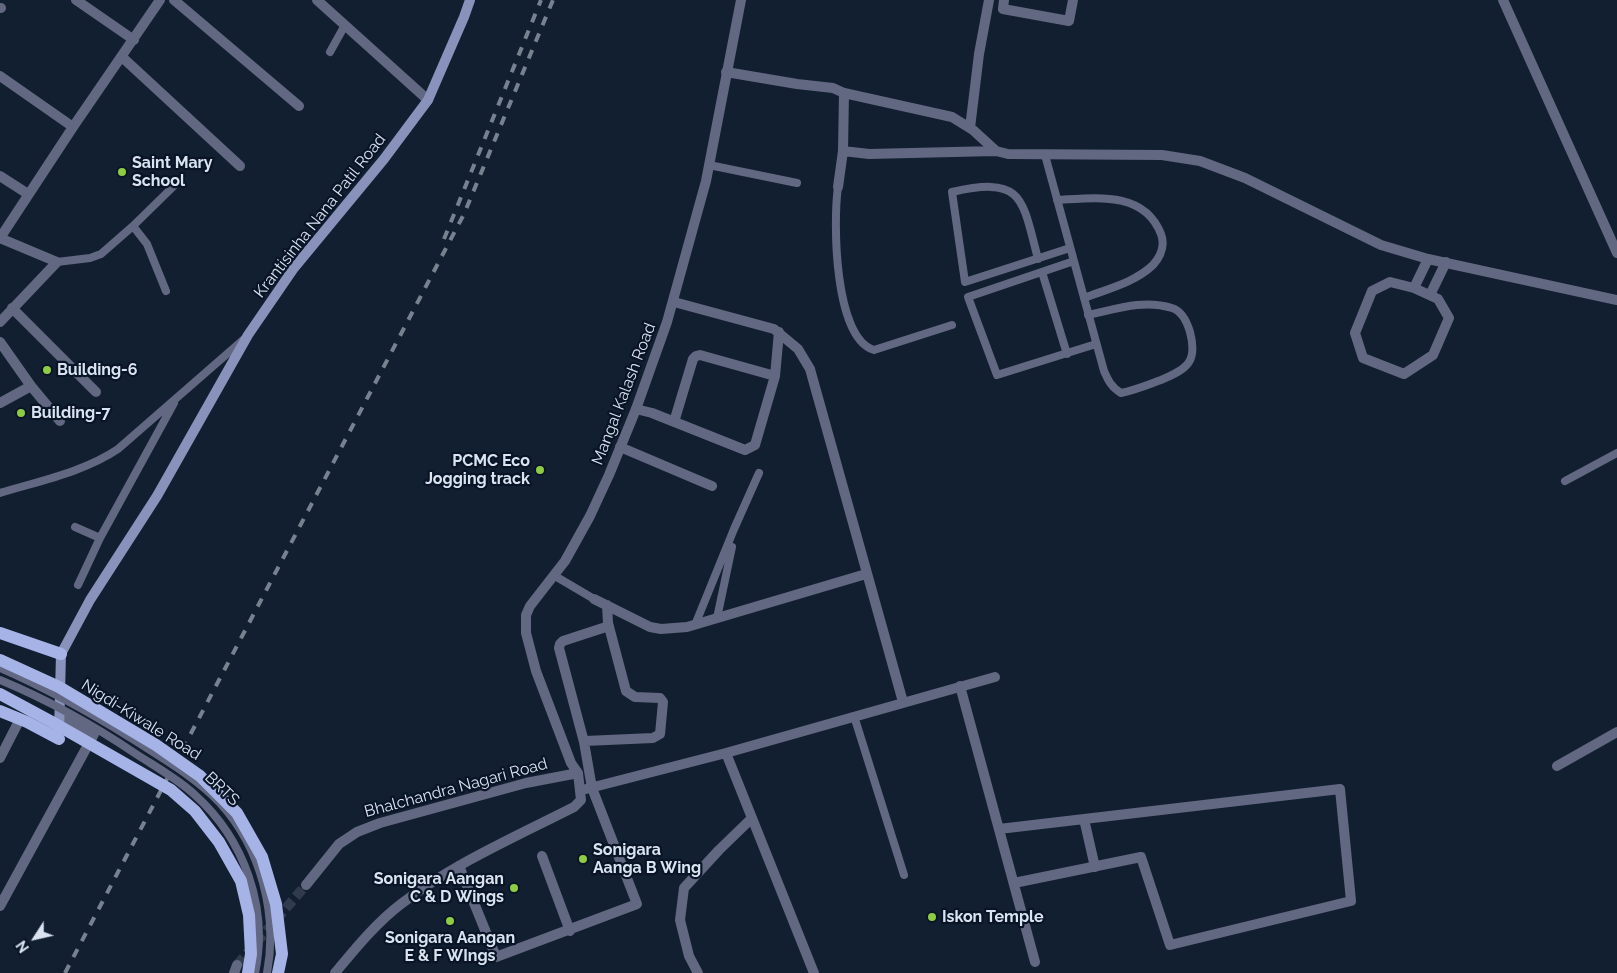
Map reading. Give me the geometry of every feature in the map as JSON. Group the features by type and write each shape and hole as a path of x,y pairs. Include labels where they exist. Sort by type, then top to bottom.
{"main road":[{"name":"Krantisinha Nana Patil Road","path":"61,654 90,600 157,496 248,335 294,268 384,159 428,100 470,0"},
{"path":"0,633 61,654 61,718 59,739 0,711"},
{"name":"Nigdi-Kiwale Road","path":"0,660 59,687 156,745 200,776 237,813 262,857 276,904 282,954 278,973"},
{"path":"0,694 171,790 195,811 219,842 241,881 249,914 251,954 248,973"}],"street":[{"path":"76,0 134,40"},
{"path":"0,322 57,262 0,238 160,0"},
{"path":"174,0 299,106"},
{"path":"317,0 428,100"},
{"name":"Mangal Kalash Road","path":"581,791 578,773 571,763 536,671 525,624 526,615 530,606 565,561 590,516 636,409 674,302 709,165 741,0"},
{"path":"970,128 988,1 1004,3 1002,9 1069,20 1073,0"},
{"path":"1503,0 1617,253"},
{"path":"122,58 240,166"},
{"path":"726,72 833,88 844,93 952,117 970,128 996,151"},
{"path":"0,76 73,127"},
{"path":"838,187 843,151 844,93"},
{"path":"843,151 869,154 996,151 1020,155 1162,155 1200,161 1245,178 1374,242 1428,259 1617,300"},
{"path":"0,176 28,194"},
{"path":"1414,288 1428,259"},
{"path":"1430,295 1446,262"},
{"path":"1390,282 1414,288 1438,299 1449,318 1433,355 1404,374 1363,358 1355,334 1372,291 1390,282"},
{"path":"674,302 774,329 780,332 798,349 810,369 902,702"},
{"path":"12,308 96,392"},
{"path":"636,409 745,450 750,449 755,445 775,376 780,332"},
{"path":"0,342 31,386 60,421"},
{"path":"674,422 693,359 696,356 700,355 775,376"},
{"path":"0,403 31,386"},
{"path":"620,447 712,486"},
{"path":"594,599 655,628 672,629 695,625 866,574"},
{"path":"584,742 653,738 660,734 663,702 660,698 635,697 626,692 609,626 607,606"},
{"path":"459,866 496,957 570,931 637,904 592,788 584,742 559,648 563,641 609,626"},
{"path":"335,973 363,940 400,905 447,872 574,807 581,800 581,791 726,753 995,677"},
{"path":"960,686 1035,962"},
{"path":"0,906 94,734 61,718"},
{"path":"0,758 20,719"},
{"path":"1557,766 1617,732"},
{"path":"726,753 814,973"},
{"name":"Bhalchandra Nagari Road","path":"306,886 339,844 357,832 380,823 526,783 578,773"},
{"path":"999,829 1340,789 1351,900 1170,945 1141,857 1014,883"},
{"path":"698,973 689,956 680,920 684,888 752,818"},
{"path":"1084,819 1095,867"},
{"path":"542,856 570,931"}],"lane":[{"path":"330,52 345,25"},
{"path":"1045,155 1084,298 1088,315 1096,344 1108,381 1121,393 1135,390 1180,372 1189,364 1192,356 1189,330 1183,316 1174,309 1160,306 1132,305 1088,315"},
{"path":"709,165 797,183"},
{"path":"57,262 90,258 101,254 181,179"},
{"path":"1038,259 1024,209 1019,199 1011,192 1000,187 989,186 952,192 965,282 1038,259 1070,248"},
{"path":"838,187 835,222 840,285 854,331 861,342 867,348 874,350 952,325"},
{"path":"1057,200 1106,198 1130,203 1146,211 1157,224 1163,238 1162,251 1152,265 1142,273 1132,280 1084,298"},
{"path":"133,226 147,244 166,291"},
{"path":"1074,262 968,297 997,375 1096,344"},
{"path":"1042,272 1067,354"},
{"path":"0,493 89,465 105,458 118,449 248,335"},
{"path":"78,585 100,538 178,396"},
{"path":"1566,480 1617,453"},
{"path":"695,625 759,473"},
{"path":"75,527 100,538"},
{"path":"717,618 732,547"},
{"path":"554,576 594,599"},
{"name":"BRTS","path":"0,668 96,716 185,774 219,802 234,820 248,845 262,880 270,918 270,953 267,973"},
{"name":"BRTS","path":"0,680 23,689 98,728 194,794 217,817 238,851 249,875 258,907 260,933 255,973"},
{"path":"854,716 904,875"}],"tunnel":[{"path":"237,965 306,885"}],"railway":[{"path":"444,239 541,0"},
{"path":"65,973 464,214 553,0"}],"place":[{"name":"Saint Mary School","path":"122,172"},
{"name":"Building-6","path":"47,370"},
{"name":"Building-7","path":"21,413"},
{"name":"PCMC Eco Jogging track","path":"540,470"},
{"name":"Sonigara Aanga B Wing","path":"583,859"},
{"name":"Sonigara Aangan C & D Wings","path":"514,888"},
{"name":"Iskon Temple","path":"932,917"},
{"name":"Sonigara Aangan E & F WIngs","path":"450,921"}]}
